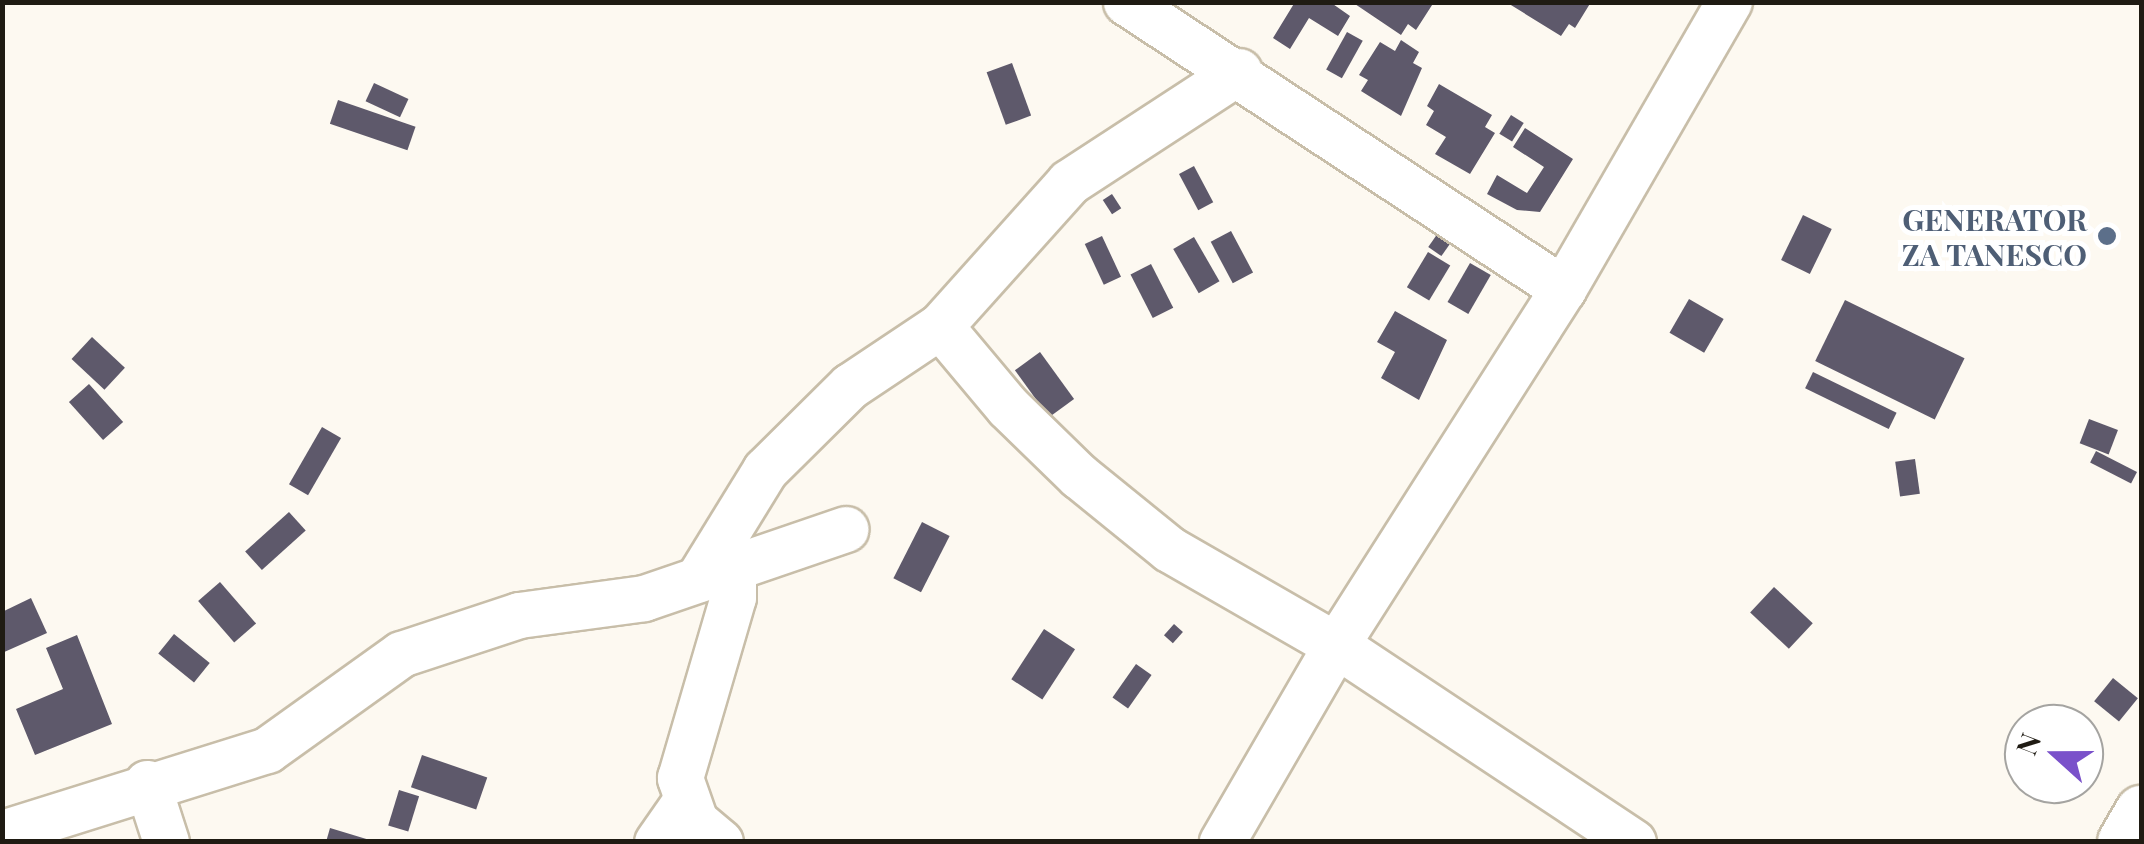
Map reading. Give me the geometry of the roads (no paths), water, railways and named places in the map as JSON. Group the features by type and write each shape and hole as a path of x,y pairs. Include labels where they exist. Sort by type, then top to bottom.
{"street":[{"path":"1126,2 1239,71 1563,289"},
{"path":"1222,842 1336,645 1563,289 1729,2"},
{"path":"716,572 766,470 850,386 940,326 1069,182 1239,71"},
{"path":"940,326 1008,407 1154,536 1336,645 1633,842"},
{"path":"2,834 147,783 267,750 401,654 519,615 644,598 846,529"},
{"path":"716,572 733,597 680,778 695,822 720,842"},
{"path":"147,783 166,842"},
{"path":"657,842 688,799"},
{"path":"2125,842 2142,813"}],"place":[{"name":"GENERATOR ZA TANESCO","path":"2107,236"}]}
